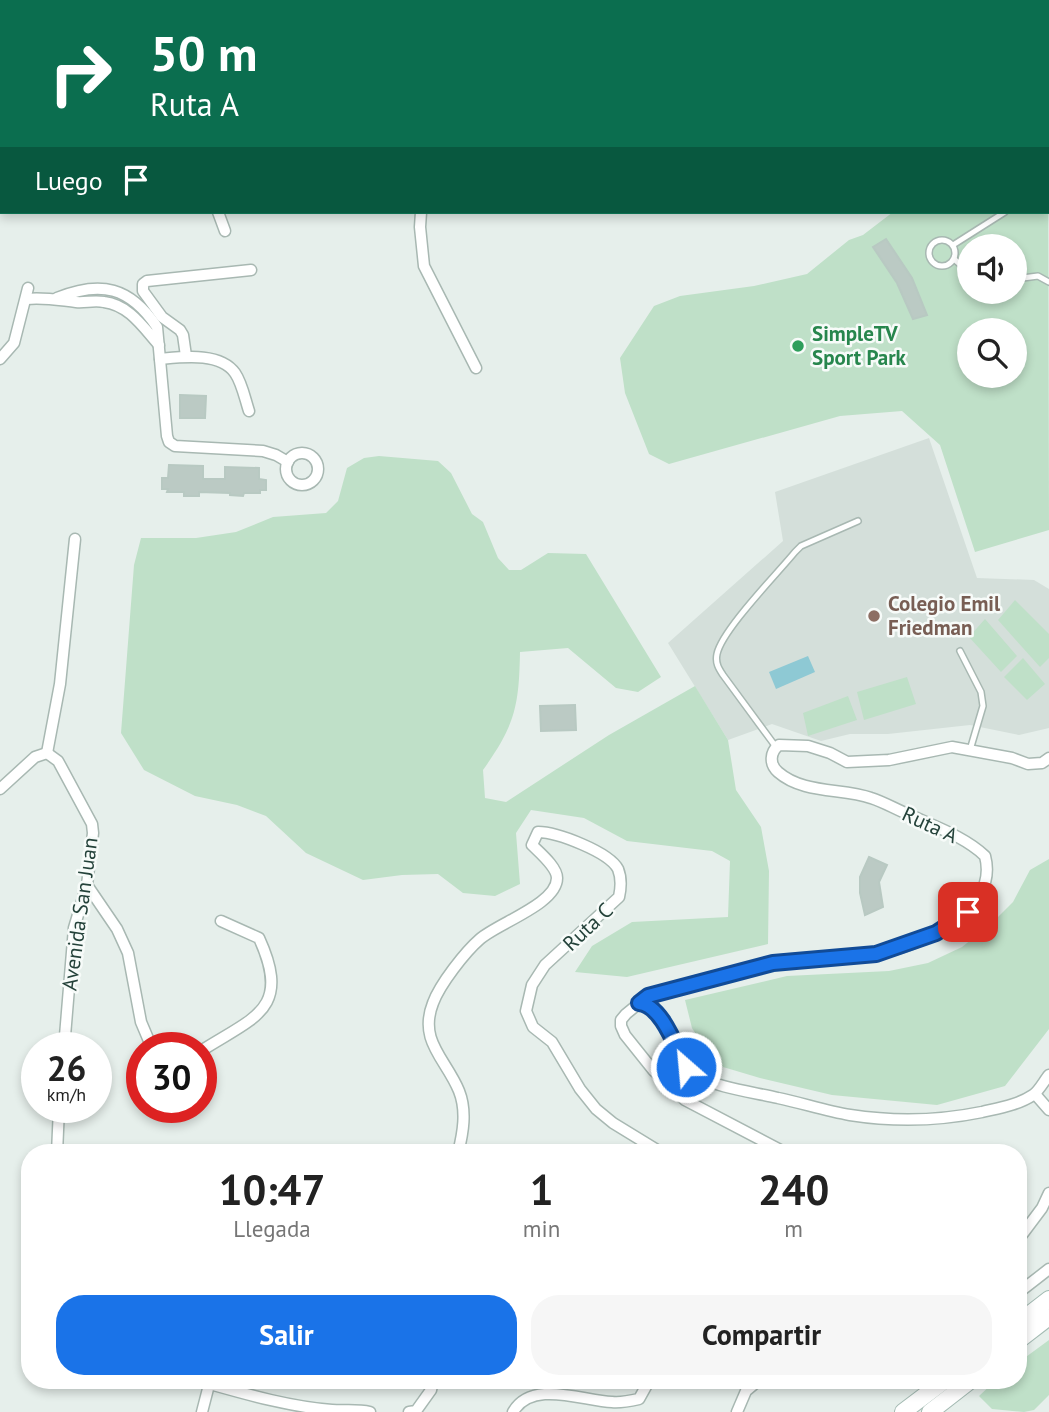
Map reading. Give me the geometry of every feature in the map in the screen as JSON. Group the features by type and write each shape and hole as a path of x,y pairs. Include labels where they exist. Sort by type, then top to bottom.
{"main road":[{"path":"1027,1317 1049,1299"},
{"path":"1027,1334 1049,1317"},
{"path":"904,1412 938,1389"},
{"path":"930,1412 942,1389"}],"street":[{"path":"219,214 225,231"},
{"path":"421,214 424,266 476,368"},
{"path":"186,356 183,335 162,317 143,291 143,284 147,281 251,270"},
{"path":"57,298 77,290 119,291 130,296 157,327 169,442 175,446 263,451 288,462"},
{"path":"0,359 14,343 27,294 78,303 101,301 122,307 137,319 159,345"},
{"path":"122,307 130,296"},
{"path":"160,359 186,356 227,364 237,375 249,411"},
{"path":"0,789 35,757 47,753 60,684 75,540"},
{"path":"776,747 807,746 847,762 867,762 952,747 1012,758 1028,764 1042,763 1049,758"},
{"name":"Ruta A","path":"639,1003 664,990 773,963 876,954 909,944 936,933 961,917 977,901 985,888 988,865 985,856 978,849 958,837 869,797 800,783 785,777 772,763 772,752 776,747"},
{"name":"Avenida San Juan","path":"47,753 58,761 92,824 93,843 87,885 74,928 65,1032"},
{"name":"Ruta C","path":"459,1144 464,1112 459,1092 431,1045 429,1025 432,1003 459,961 481,937 549,897 557,882 556,872 532,845 538,832 550,832 603,854 617,868 621,882 619,897 545,965 532,985 526,1011 533,1027 552,1042 580,1089 596,1109 647,1144"},
{"path":"87,885 117,929 128,953 145,1032"},
{"path":"217,1041 261,1013 270,1000 271,988 268,966 259,939 221,921"},
{"path":"769,1144 685,1100 653,1070 621,1027 621,1020 632,1007 646,1003 653,1009 662,1019 686,1067 698,1076 734,1088 848,1115 908,1121 1009,1106 1035,1094 1049,1075"},
{"path":"1035,1094 1049,1110"},
{"path":"58,1144 59,1123"},
{"path":"1027,1228 1049,1193"},
{"path":"1027,1286 1049,1269"},
{"path":"202,1412 208,1389"},
{"path":"232,1389 261,1398 333,1411 350,1409 370,1412"},
{"path":"409,1412 416,1410 431,1389"},
{"path":"513,1412 527,1399 540,1395 611,1402 639,1399 645,1389"},
{"path":"737,1412 748,1389"}],"lane":[{"path":"953,245 1002,214"},
{"path":"954,258 947,265 938,266 931,260 929,251 932,243 940,239 949,241 953,245 954,258 957,261"},
{"path":"1027,277 1038,276 1049,282"},
{"path":"776,747 723,675 718,666 717,654 725,635 794,552 858,521"},
{"path":"960,651 981,692 983,706 970,750"}],"shaded area":[{"name":"Colegio Emil Friedman","path":"929,438 977,578 1034,580 1049,589 1049,728 1019,735 970,725 888,734 850,734 821,741 772,724 728,740 668,643 783,541 775,492"}],"green space":[{"name":"SimpleTV Sport Park","path":"890,214 1048,214 1049,530 975,552 940,445 902,411 840,416 669,464 649,454 625,393 620,358 654,306 680,296 754,286 807,274 849,240 863,235"},
{"path":"379,456 438,461 451,473 472,514 483,522 498,558 509,570 521,570 548,553 586,554 661,677 638,692 616,688 568,648 520,652 513,715 502,740 483,770 485,798 506,802 609,735 695,686 728,740 736,790 761,827 769,871 768,944 627,977 575,972 592,946 632,922 728,917 730,861 712,851 627,841 584,818 531,810 516,833 520,884 495,896 463,893 438,874 363,880 306,853 266,816 237,805 195,796 144,770 121,733 134,565 141,538 196,538 236,532 273,517 326,513 338,501 347,468 364,458"},
{"path":"1015,600 1049,634 1049,658 1040,667 998,620"},
{"path":"985,619 1017,656 1001,672 969,637"},
{"path":"1023,658 1045,684 1027,700 1004,677"},
{"path":"907,677 916,704 864,720 857,692"},
{"path":"848,696 857,720 808,736 803,713"},
{"path":"1049,859 1049,1029 1005,1086 937,1105 832,1095 723,1067 705,1049 692,1028 685,1000 787,976 889,971 928,963 962,947 1013,902 1030,870"},
{"path":"1049,1340 1049,1395 1034,1410 1024,1412 992,1409 979,1396 986,1389 1027,1389 1027,1356"}],"water":[{"path":"808,656 815,672 776,689 769,672"}],"building":[{"path":"886,239 912,278 927,315 913,319 897,283 873,247"},
{"path":"180,395 206,396 205,418 180,418"},
{"path":"169,465 203,466 203,479 225,479 225,467 259,468 259,479 266,480 266,490 260,490 260,493 244,493 243,496 199,492 199,496 184,496 184,492 167,492 168,489 162,489 162,478 168,478"},
{"path":"575,705 576,730 541,731 540,706"},
{"path":"869,857 887,865 879,882 883,907 865,915 860,877"}],"place":[{"name":"SimpleTV Sport Park","path":"798,346"},
{"name":"Colegio Emil Friedman","path":"874,616"}],"route":[{"path":"686,1067 662,1019 646,1003 639,1003 648,996 773,963 876,954 920,941 968,912"}]}
